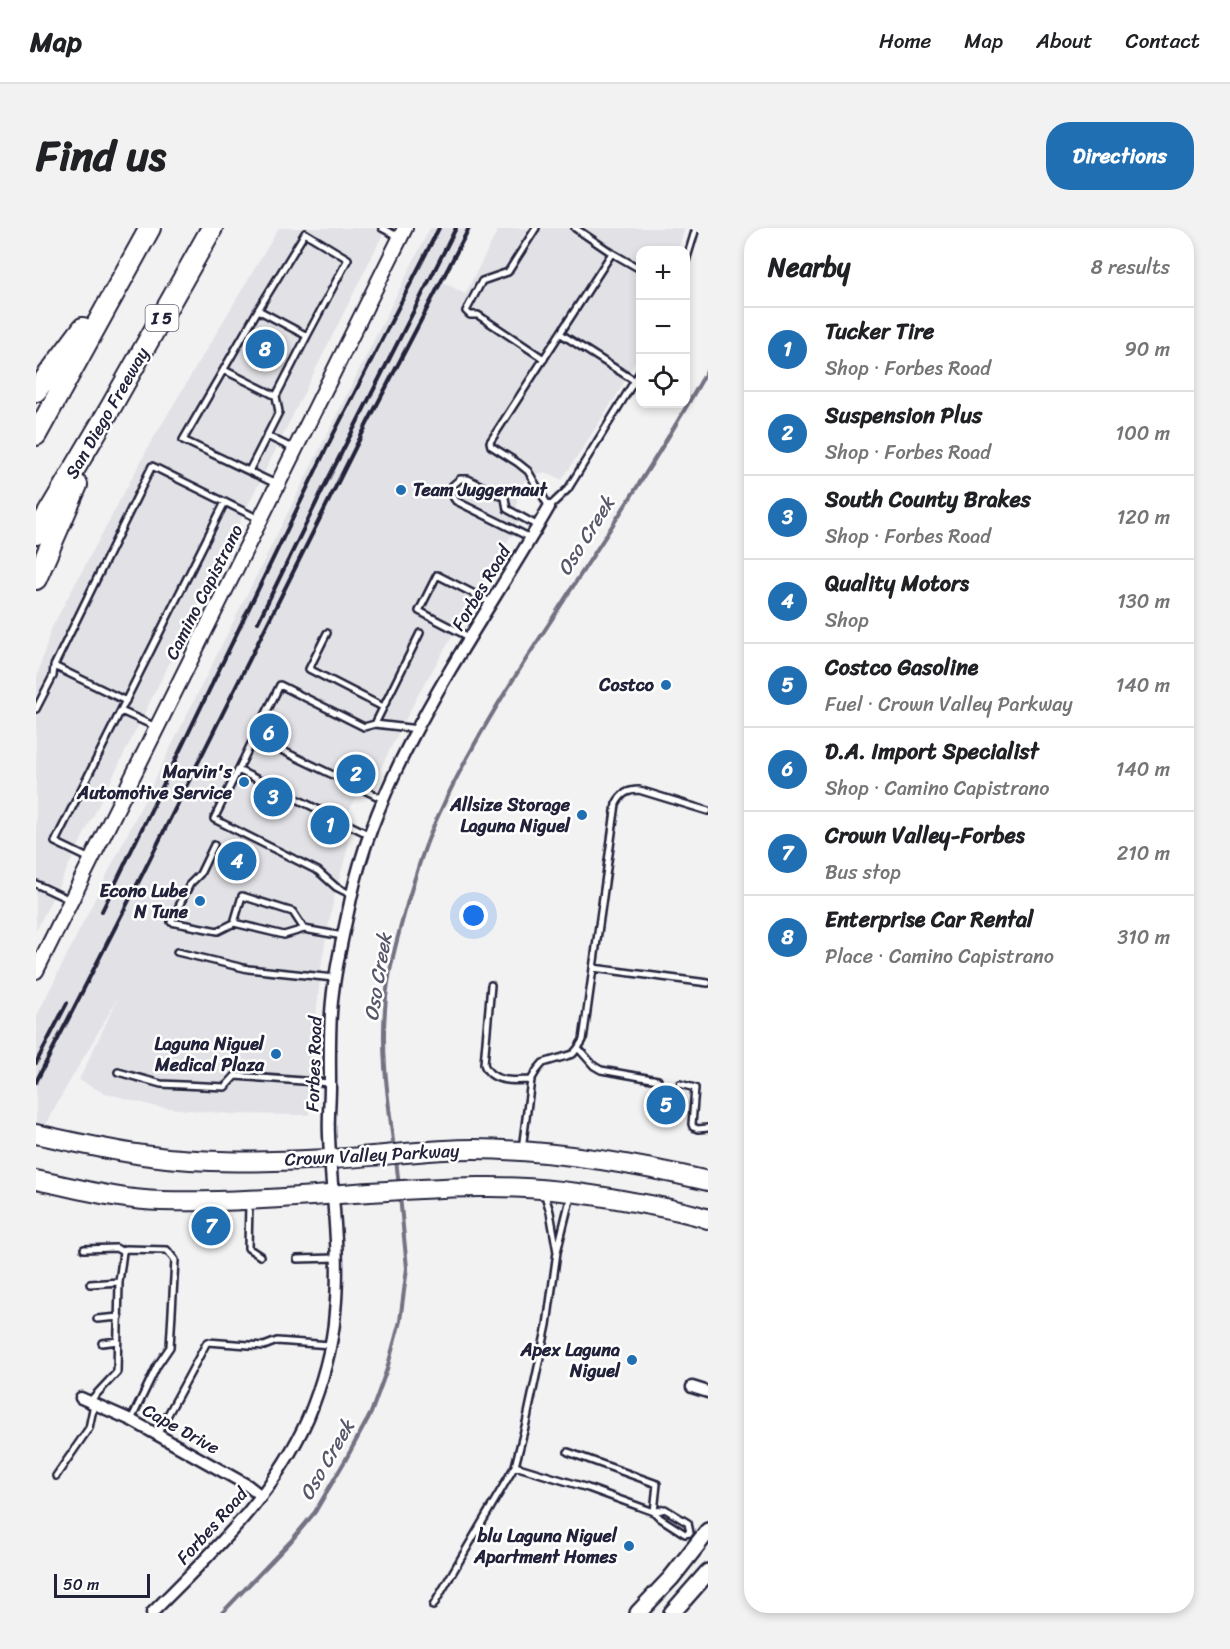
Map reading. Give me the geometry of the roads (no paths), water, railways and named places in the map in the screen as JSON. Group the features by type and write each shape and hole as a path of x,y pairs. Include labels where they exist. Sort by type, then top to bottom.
{"highway":[{"path":"36,435 150,228"},
{"name":"San Diego Freeway","path":"36,534 213,228"},
{"path":"36,391 125,271"},
{"path":"36,579 111,407"}],"main road":[{"name":"Crown Valley Parkway","path":"43,1136 144,1155 205,1161 330,1160 422,1150 521,1151 604,1160 708,1181"},
{"name":"Crown Valley Parkway","path":"36,1180 112,1195 158,1201 249,1200 481,1186 572,1192 683,1211 708,1219"},
{"path":"638,1613 671,1578 702,1537"},
{"path":"672,1613 708,1572"}],"street":[{"name":"Camino Capistrano","path":"36,971 403,233"},
{"name":"Forbes Road","path":"152,1613 249,1513 290,1453 315,1401 330,1345 335,1314 336,1258 328,1132 329,1055 332,999 352,895 370,835 418,729 549,507"},
{"path":"692,1387 708,1392"},
{"name":"Cape Drive","path":"88,1400 158,1435 247,1485 261,1497"}],"lane":[{"path":"382,228 403,233"},
{"path":"536,228 508,272 482,281 466,311 470,315 478,315 544,359"},
{"path":"575,228 636,267"},
{"path":"690,248 696,228"},
{"path":"249,471 279,412 276,396 348,259 305,232 224,370 214,383 183,440 278,485"},
{"path":"561,334 635,381 568,489 549,507 528,471 491,446 490,442 612,253"},
{"path":"258,310 306,336"},
{"path":"224,370 276,396"},
{"path":"267,436 295,450"},
{"path":"36,709 53,676 54,666 152,466 260,520"},
{"path":"531,538 456,501 451,494 452,486 460,479 468,479 505,498 507,509 538,526"},
{"path":"91,859 55,842 225,502"},
{"path":"471,638 419,611 437,575 492,603"},
{"path":"327,633 309,669 383,707"},
{"path":"375,724 420,633"},
{"path":"54,666 126,701"},
{"path":"352,895 336,887 318,871 214,819 280,685 364,727 375,724 418,729"},
{"path":"121,711 156,727"},
{"path":"254,736 384,800"},
{"path":"238,770 370,835"},
{"path":"521,1151 531,1080 543,1063 573,1054 582,1040 616,804 631,790 639,790 708,811"},
{"path":"214,845 200,874 190,884 171,922 218,931 234,923 284,935 304,929 344,936"},
{"path":"36,884 71,900"},
{"path":"234,923 242,896 293,912 304,929"},
{"path":"177,952 248,969 336,979"},
{"path":"592,969 708,983"},
{"path":"491,985 484,1064 486,1071 492,1076 505,1079 531,1080"},
{"path":"578,1048 596,1068 658,1080"},
{"path":"118,1072 161,1084 225,1087 235,1076 330,1083"},
{"path":"680,1084 695,1088 693,1127 708,1128"},
{"path":"543,1190 550,1212 557,1252"},
{"path":"433,1606 515,1466 548,1325 557,1252 572,1192"},
{"path":"249,1200 249,1248 260,1256"},
{"path":"84,1249 116,1248 123,1252"},
{"path":"56,1476 89,1428 88,1400 117,1372 119,1282 123,1252 125,1249 167,1250 175,1260 170,1347 131,1420"},
{"path":"297,1259 336,1258"},
{"path":"90,1284 119,1282"},
{"path":"97,1319 119,1317"},
{"path":"102,1343 118,1341"},
{"path":"158,1435 207,1342 264,1346 277,1341 330,1345"},
{"path":"568,1452 657,1484 654,1512"},
{"path":"515,1466 588,1488 654,1512 685,1534 702,1537"},
{"path":"654,1512 665,1509 688,1523 702,1537"}],"waterway":[{"name":"Oso Creek","path":"394,1150 385,1063 386,997 400,930 429,836 464,764 521,666 652,464 708,369"},
{"name":"Oso Creek","path":"396,1160 399,1186"},
{"name":"Oso Creek","path":"222,1613 291,1541 315,1512 371,1413 387,1369 400,1321 407,1268 400,1196"}],"railway":[{"path":"102,911 331,439 439,228"},
{"path":"258,622 456,228"},
{"path":"36,1082 367,424 469,228"},
{"path":"36,1063 67,1003"}],"place":[{"name":"Enterprise Car Rental","path":"265,349"},
{"name":"Team Juggernaut","path":"401,490"},
{"name":"Costco","path":"666,685"},
{"name":"D.A. Import Specialist","path":"269,733"},
{"name":"Suspension Plus","path":"356,774"},
{"name":"Marvin's Automotive Service","path":"244,782"},
{"name":"South County Brakes","path":"273,797"},
{"name":"Allsize Storage Laguna Niguel","path":"582,815"},
{"name":"Tucker Tire","path":"330,825"},
{"name":"Quality Motors","path":"237,861"},
{"name":"Econo Lube N Tune","path":"200,901"},
{"name":"Laguna Niguel Medical Plaza","path":"276,1054"},
{"name":"Costco Gasoline","path":"666,1105"},
{"name":"Crown Valley-Forbes","path":"211,1226"},
{"name":"Apex Laguna Niguel","path":"632,1360"},
{"name":"blu Laguna Niguel Apartment Homes","path":"629,1546"}]}
